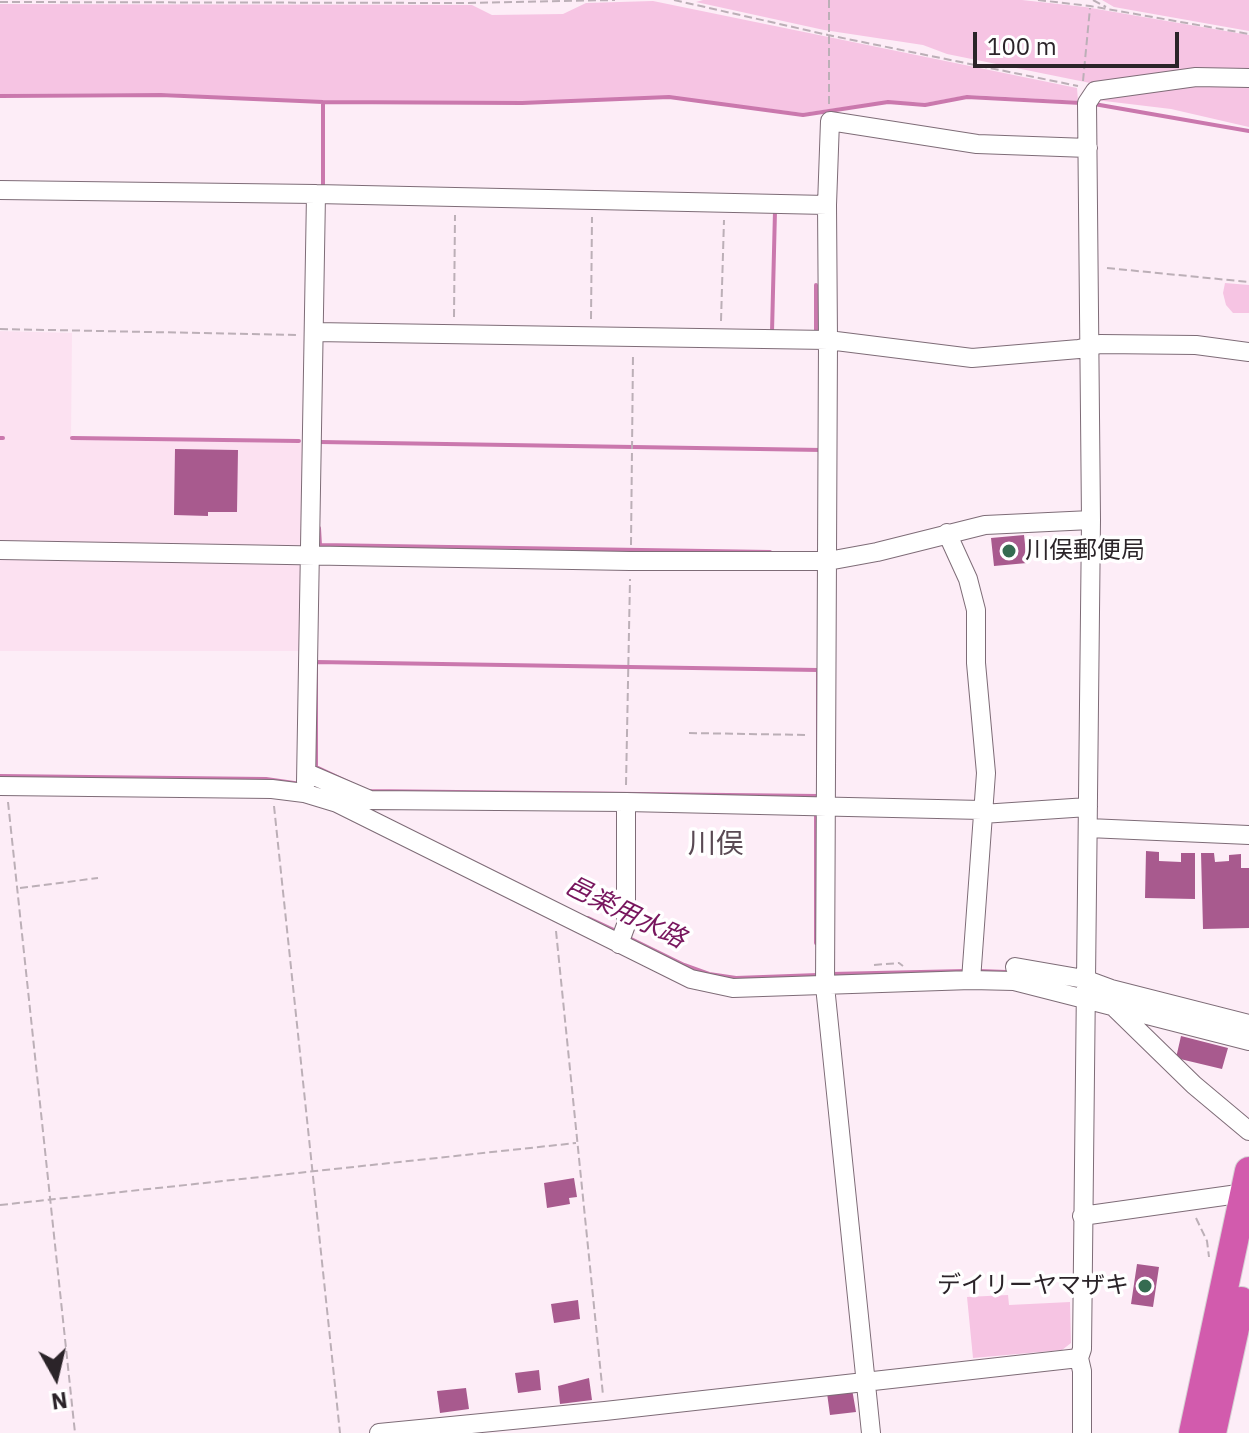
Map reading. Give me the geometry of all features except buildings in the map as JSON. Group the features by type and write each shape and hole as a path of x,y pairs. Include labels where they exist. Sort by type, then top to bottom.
{"highway":[{"path":"1193,1433 1247,1182"},
{"path":"1212,1433 1249,1265"}],"street":[{"path":"1082,1433 1082,1371 1079,1358 1082,1349 1091,520 1087,103 1095,91 1196,77 1249,78"},
{"path":"871,1433 825,986 827,205 830,121 977,144 1088,148"},
{"path":"0,190 827,205"},
{"path":"304,793 307,773 316,194"},
{"path":"314,333 828,340 972,358 1100,344 1196,345 1249,352"},
{"path":"0,550 615,561 828,561 985,525 1091,520"},
{"path":"947,533 968,579 976,610 976,663 986,773 971,980"},
{"path":"307,773 370,800 626,802 982,812 1088,807"},
{"path":"3,786 272,789 304,793 337,803 691,979 733,988 1014,981 1249,1041"},
{"path":"619,944 626,925 626,802"},
{"path":"1088,828 1249,835"},
{"path":"1015,967 1084,979 1111,989 1249,1024"},
{"path":"1114,1007 1194,1085 1249,1131"},
{"path":"1082,1216 1247,1182"},
{"path":"379,1433 1079,1358"}],"path":[{"path":"0,2 475,3 615,0"},
{"path":"674,0 828,35 1083,86 1090,6"},
{"path":"829,0 829,113"},
{"path":"1038,0 1111,9 1249,34"},
{"path":"1093,0 1111,9"},
{"path":"453,334 455,197"},
{"path":"590,336 592,200"},
{"path":"721,338 724,203"},
{"path":"1090,266 1249,282"},
{"path":"0,329 314,333"},
{"path":"689,733 827,735"},
{"path":"3,786 17,888 75,1433"},
{"path":"272,789 340,1433"},
{"path":"17,888 98,878"},
{"path":"554,910 605,1411"},
{"path":"873,967 875,964 899,963 903,966"},
{"path":"0,1205 576,1143"},
{"path":"1195,1217 1207,1241 1210,1266"}],"shaded area":[{"path":"1022,0 1085,7 1249,35 1249,74 1100,85 947,54 923,45 824,30 696,2"},
{"path":"1102,0 1249,0 1249,31 1114,7"},
{"path":"653,1 1077,88 1078,101 969,95 925,103 887,101 803,113 667,96 527,102 327,102 162,93 0,94 0,4 472,5 492,15 563,14 586,3"},
{"path":"1249,82 1249,127 1171,109 1096,100 1121,91"},
{"path":"1225,283 1249,285 1249,313 1233,313 1226,305 1223,293"},
{"path":"0,331 72,333 71,440 304,443 302,651 0,651"},
{"path":"1008,1295 1009,1305 1070,1302 1071,1343 1062,1350 973,1358 967,1297"}],"waterway":[{"path":"0,96 161,95 323,102 522,103 669,97 803,115 888,102 925,105 967,97 1081,103"},
{"path":"323,102 323,189"},
{"path":"1094,104 1249,131"},
{"path":"772,332 775,211"},
{"path":"816,285 816,334"},
{"path":"72,438 299,441"},
{"path":"320,442 822,450"},
{"path":"319,528 320,545 770,552"},
{"path":"316,662 818,670 818,796 367,791 316,767 316,662"},
{"name":"邑楽用水路","path":"0,776 266,779 301,784"},
{"path":"816,812 816,943"},
{"name":"邑楽用水路","path":"588,918 616,931"},
{"name":"邑楽用水路","path":"627,937 709,974 736,978 818,975"},
{"name":"邑楽用水路","path":"831,974 966,971"},
{"name":"邑楽用水路","path":"979,971 1006,972"}],"place":[{"name":"川俣郵便局","path":"1009,551"},
{"name":"デイリーヤマザキ","path":"1145,1286"}],"district":[{"name":"川俣","path":"716,845"}]}
